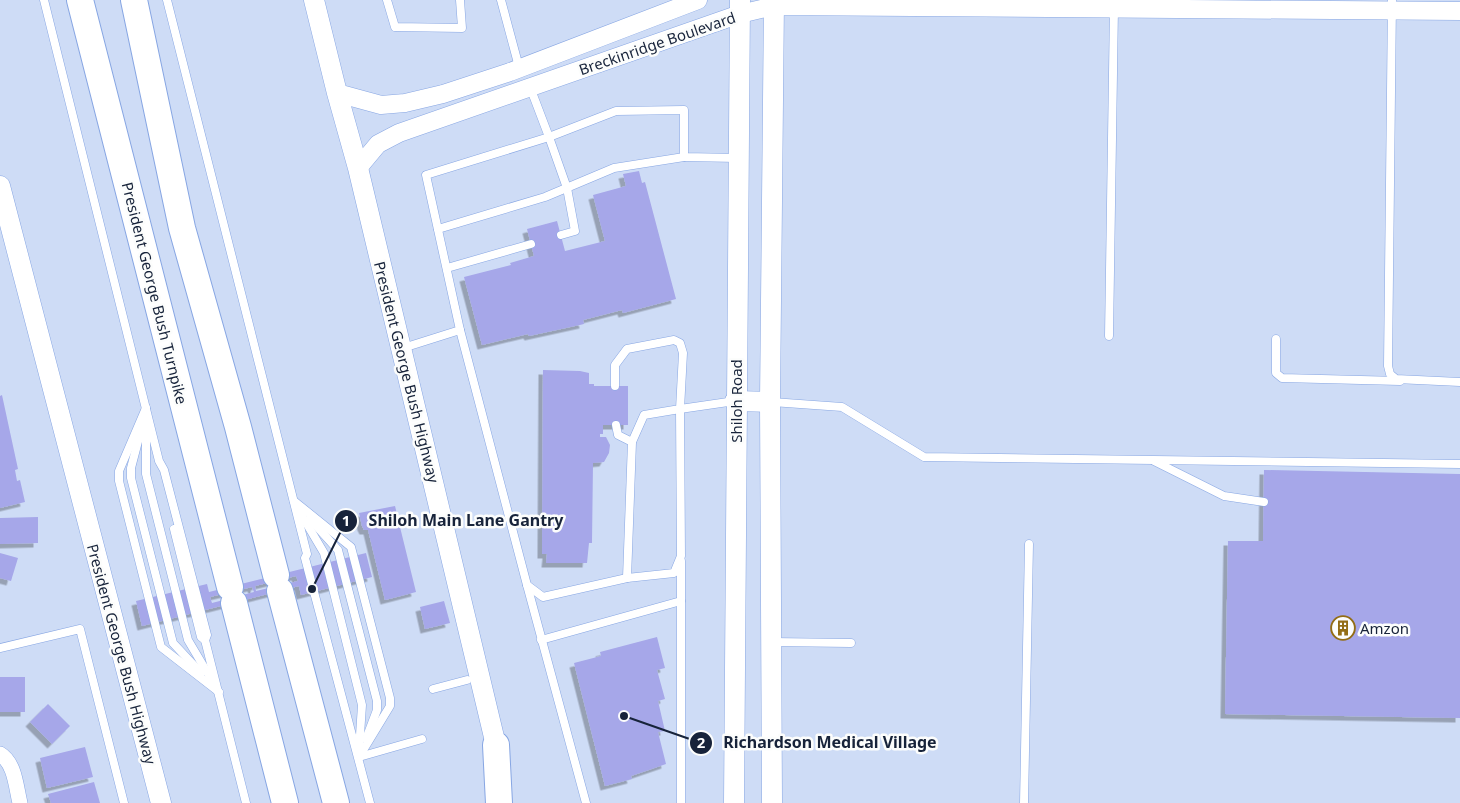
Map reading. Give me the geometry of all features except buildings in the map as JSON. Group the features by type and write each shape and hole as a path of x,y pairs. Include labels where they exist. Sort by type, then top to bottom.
{"highway":[{"name":"President George Bush Turnpike","path":"80,0 285,803"},
{"path":"134,0 182,228 238,427 336,803"},
{"path":"496,744 499,803"}],"main road":[{"name":"President George Bush Highway","path":"314,0 358,168 496,744 512,803"},
{"path":"772,803 770,402 774,3"},
{"name":"Shiloh Road","path":"734,803 740,7"},
{"name":"President George Bush Highway","path":"0,186 161,803"},
{"path":"736,401 770,402"}],"street":[{"name":"Breckinridge Boulevard","path":"337,93 381,105 405,103 443,94 510,72 698,0"},
{"name":"Breckinridge Boulevard","path":"358,168 378,144 399,133 530,87 740,7 774,3 1393,5 1460,11"},
{"path":"519,67 530,87"},
{"path":"0,754 7,760 12,770 20,803"}],"lane":[{"path":"44,0 159,461 164,470 207,635 205,640 246,803"},
{"path":"166,0 294,501 307,554 305,558 370,803"},
{"path":"387,0 395,27 462,28 460,0"},
{"path":"501,0 519,67"},
{"path":"1110,336 1114,4"},
{"path":"1393,5 1388,366 1390,374 1396,380 1405,381"},
{"path":"530,87 567,188 575,231 561,235"},
{"path":"586,803 460,330 426,175 549,137 616,110 684,110 684,157"},
{"path":"438,229 545,198 614,168 684,157 738,158"},
{"path":"446,268 531,244"},
{"path":"402,348 460,330"},
{"path":"1276,339 1275,367 1276,373 1282,378 1460,382"},
{"path":"615,386 615,365 627,349 674,340 680,343 683,353 680,409 682,556 681,803"},
{"path":"627,578 632,442 644,415 736,401"},
{"path":"770,402 842,407 924,457 1460,464"},
{"path":"146,408 146,474 183,621 188,640 218,692"},
{"path":"146,408 132,468 132,478 171,634 174,643 218,692"},
{"path":"146,408 119,471 119,481 161,647 218,692"},
{"path":"616,426 618,435 632,442"},
{"path":"1153,460 1224,496 1264,502"},
{"path":"294,501 351,547 390,698 390,706 358,757"},
{"path":"294,501 338,550 346,578 377,710 358,757"},
{"path":"294,501 324,554 362,704 358,757"},
{"path":"1024,803 1029,544"},
{"path":"527,585 543,597 627,578 674,573 682,556"},
{"path":"542,640 681,601"},
{"path":"0,648 80,629 124,803"},
{"path":"771,642 851,643"},
{"path":"433,689 467,680"},
{"path":"358,757 422,738"}],"place":[{"name":"Shiloh Main Lane Gantry","path":"312,589"},
{"name":"Amzon","path":"1343,628"},
{"name":"Richardson Medical Village","path":"624,716"}]}
